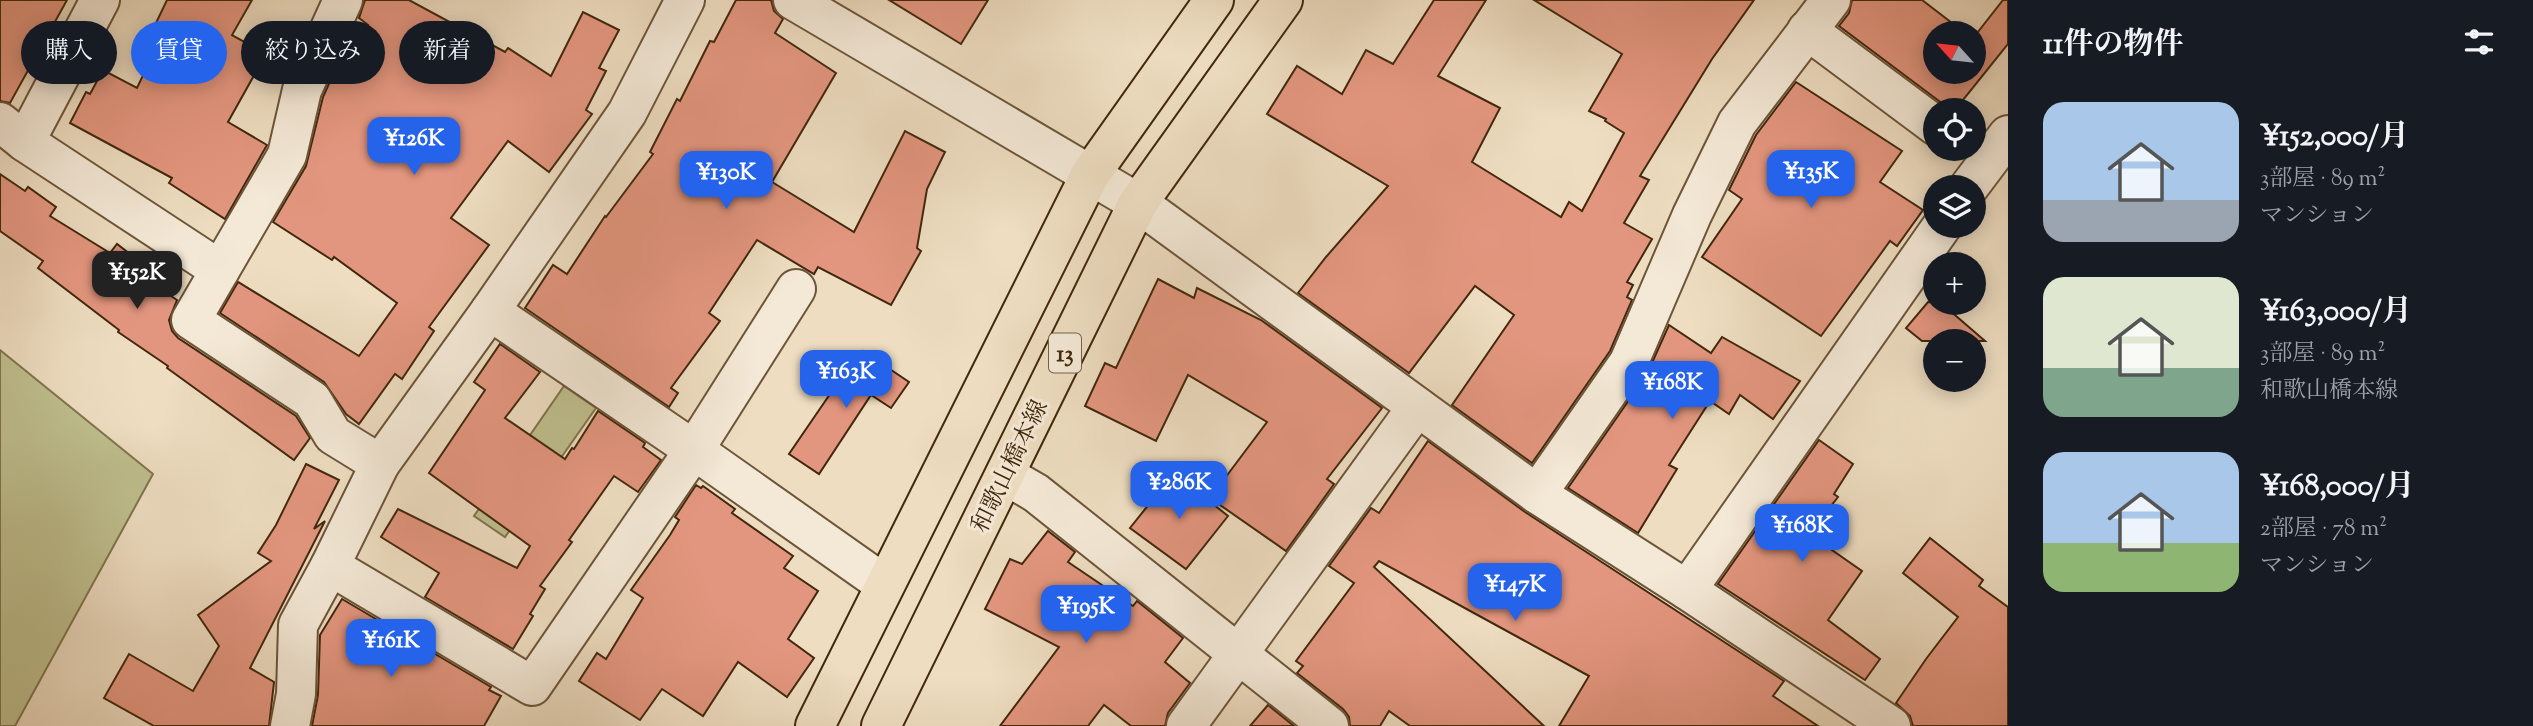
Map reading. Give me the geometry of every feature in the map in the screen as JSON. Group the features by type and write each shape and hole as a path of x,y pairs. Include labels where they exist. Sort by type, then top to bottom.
{"main road":[{"name":"13","path":"815,726 1090,175 1214,0"},
{"name":"和歌山橋本線","path":"881,726 1138,203 1283,0"}],"street":[{"path":"100,0 13,132 220,270"},
{"path":"343,0 302,90 287,155 191,320 312,400 333,435 380,464"},
{"path":"290,726 296,694 298,625 380,464 628,113 685,0"},
{"path":"793,0 1138,203 1537,494 1891,726"},
{"path":"1537,494 1629,362 1692,215 1737,122 1831,0"},
{"path":"1807,30 1923,116"},
{"path":"1687,590 1934,238"},
{"path":"330,566 532,685 694,450 796,289"},
{"path":"490,311 884,584"},
{"path":"1186,726 1417,407"},
{"path":"1004,475 1036,493 1329,726"}],"green space":[{"path":"0,350 153,474 15,726 0,726"},
{"path":"564,386 596,408 505,537 474,516"}],"building":[{"path":"0,0 67,0 55,21 21,21 21,83 10,103 0,101"},
{"path":"167,0 252,0 232,35 241,40 241,84 249,84 228,122 267,145 225,219 169,183 172,178 70,123 86,92 90,94 95,84 117,84 117,77 137,88 139,84 227,84 227,21 157,21"},
{"path":"365,0 409,0 448,21 399,21 399,84 495,84 495,47 505,52 508,48 551,76 583,12 619,30 599,68 606,71 586,110 592,114 549,172 508,141 451,218 489,245 429,327 434,331 402,379 395,374 359,424 346,414 324,382 220,313 238,282 359,356 397,303 334,257 332,260 273,222 306,166 329,84 385,84 385,21 363,21 359,18"},
{"path":"736,0 771,0 774,11 783,19 775,33 836,73 772,182 854,232 905,131 945,152 927,189 917,248 921,251 891,305 818,267 814,274 757,240 709,313 720,321 671,388 678,393 669,407 525,308 553,265 567,274 605,216 653,154 650,152 677,99 680,101 710,41 714,42"},
{"path":"889,0 988,0 961,44"},
{"path":"1434,0 1486,0 1438,76 1500,108 1472,162 1561,217 1569,202 1582,211 1624,133 1605,121 1606,119 1589,111 1622,54 1534,0 1754,0 1712,59 1640,176 1649,180 1624,223 1652,239 1627,282 1633,285 1627,297 1632,300 1610,351 1532,463 1452,405 1514,315 1475,286 1409,373 1298,293 1388,186 1267,114 1297,66 1342,94 1366,50 1393,64"},
{"path":"1852,0 1922,0 1949,21 1923,21 1923,84 1976,84 1965,98 1935,98 1839,26 1849,13"},
{"path":"2003,0 2008,0 2008,44 1986,71 1986,22"},
{"path":"1796,82 1902,151 1880,182 1923,210 1897,246 1890,241 1821,336 1702,257 1742,199 1729,190 1756,135"},
{"path":"0,174 25,191 28,187 56,207 50,216 110,253 117,244 148,268 142,276 177,300 169,320 172,331 178,338 296,416 310,438 294,460 118,332 119,330 38,268 43,261 0,231"},
{"path":"1158,279 1194,298 1197,288 1261,320 1382,408 1327,479 1334,484 1286,551 1210,498 1267,422 1188,375 1156,441 1085,406 1105,363 1116,368"},
{"path":"1923,308 1923,315 1955,315 1971,329 1923,329 1922,341 1906,328"},
{"path":"1669,325 1711,353 1722,337 1800,381 1773,419 1740,395 1729,414 1710,401 1669,465 1677,469 1638,533 1568,488 1647,374"},
{"path":"500,344 540,372 505,418 565,459 598,411 645,443 643,447 661,460 638,492 614,476 540,586 545,589 530,614 533,616 513,649 425,597 439,573 381,537 398,509 517,568 530,546 429,473 485,390 474,382"},
{"path":"863,351 909,382 891,408 871,395 819,474 789,454 841,378 845,380"},
{"path":"1819,440 1853,464 1834,494 1838,497 1809,534 1862,571 1828,620 1880,659 1865,680 1718,584"},
{"path":"1428,441 1525,512 1784,681 1773,696 1818,726 1559,726 1589,676 1379,561 1374,567 1544,726 1410,726 1389,711 1380,726 1350,726 1349,717 1343,709 1297,673 1303,666 1296,661 1354,583 1329,566 1371,508 1379,513"},
{"path":"306,464 339,480 314,529 325,521 250,668 274,682 269,726 154,726 104,698 129,654 193,691 219,646 198,615 271,561 258,553 276,525"},
{"path":"1174,473 1228,516 1186,569 1130,528"},
{"path":"696,485 701,488 703,486 735,509 732,513 793,556 784,568 818,591 788,639 814,658 787,697 738,662 703,716 662,689 640,720 579,681 597,653 606,659 643,598 631,590 670,535 679,520 675,517"},
{"path":"1048,531 1075,552 1068,562 1133,606 1137,601 1183,638 1165,662 1190,683 1168,713 1165,726 1131,726 1104,705 1088,726 1000,726 1059,647 985,609 1010,559 1022,564"},
{"path":"1930,538 1983,580 1979,586 2008,607 2008,726 1913,726 1910,716 1896,703 1958,617 1903,573"},
{"path":"342,599 491,687 489,690 501,696 484,726 312,726 318,695 320,635"},
{"path":"1268,705 1294,726 1250,726"}]}
